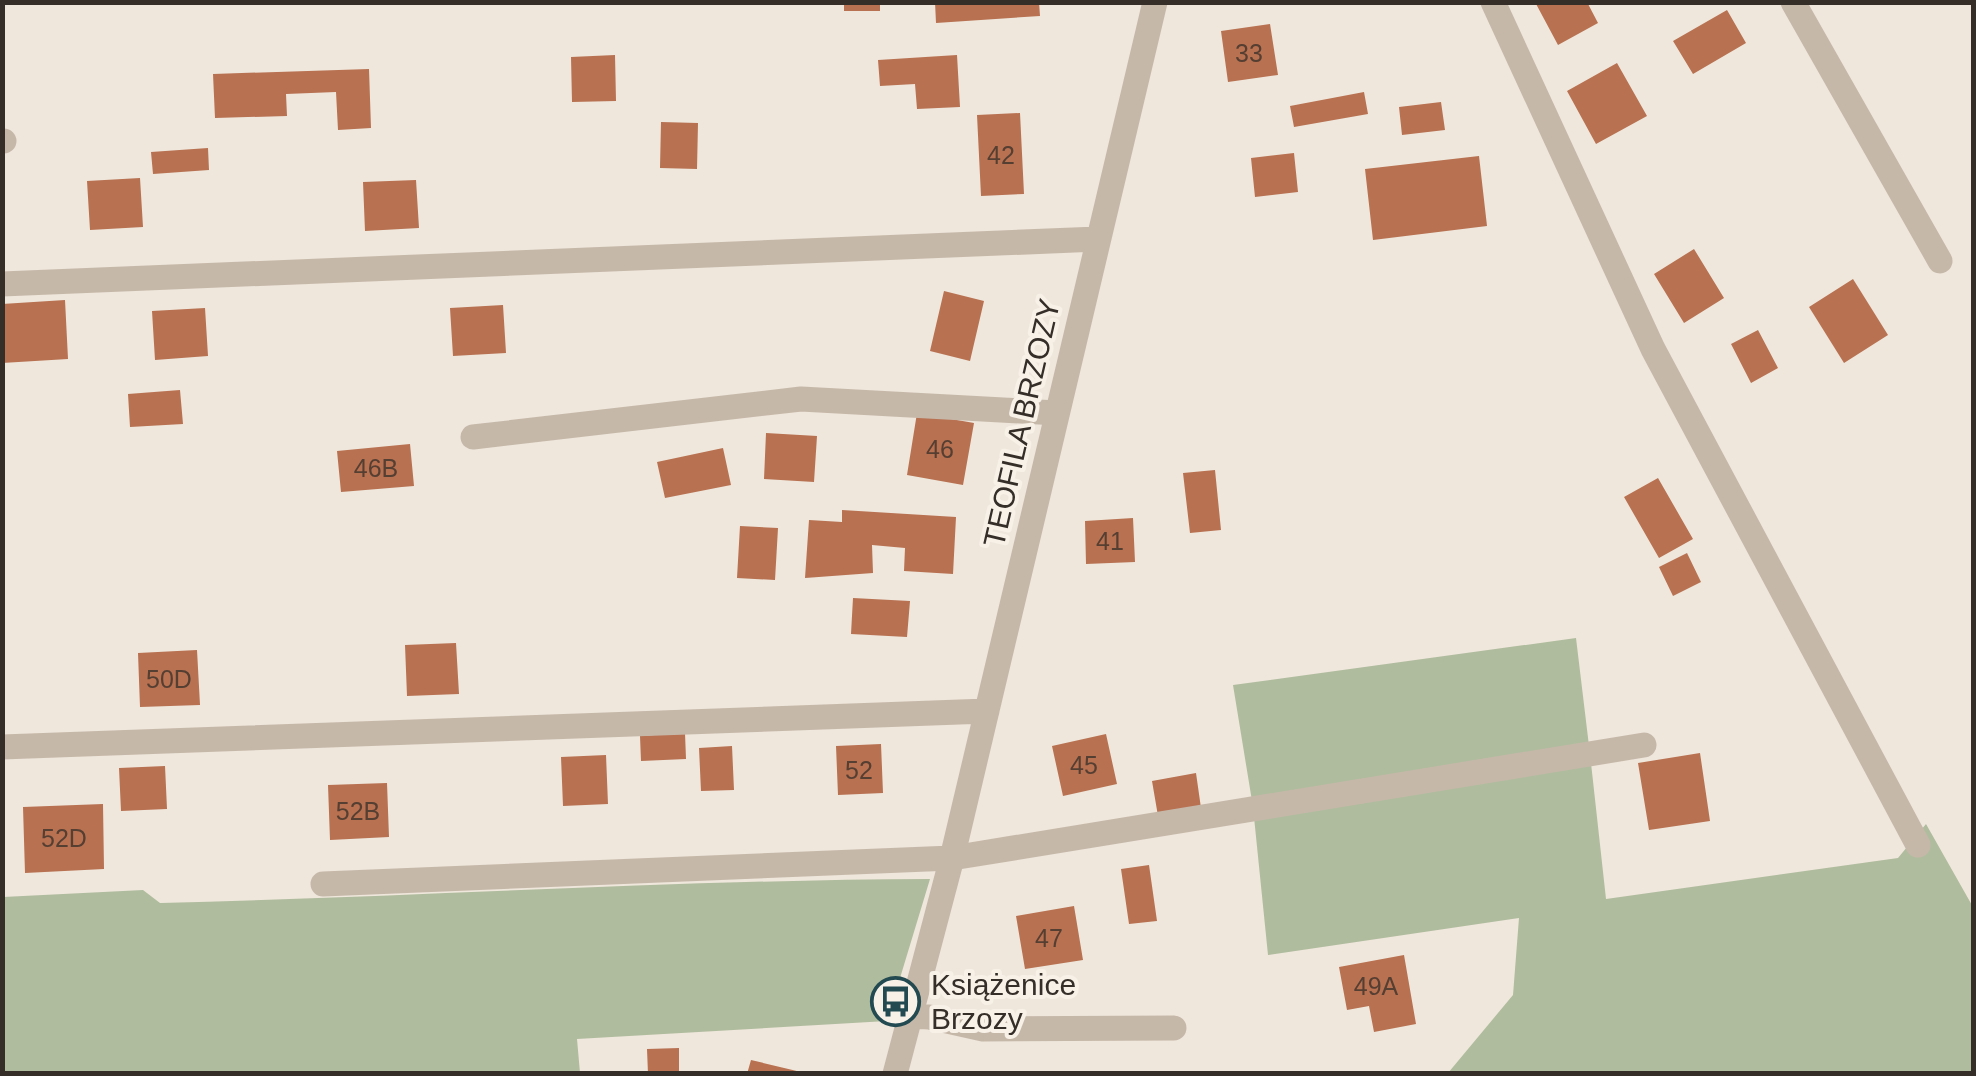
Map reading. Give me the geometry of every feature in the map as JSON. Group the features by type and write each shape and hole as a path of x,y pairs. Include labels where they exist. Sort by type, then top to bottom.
{"street":[{"name":"TEOFILA BRZOZY","path":"894,1074 952,858 1155,2"},
{"path":"1493,2 1654,348 1918,845"},
{"path":"1792,2 1940,262"},
{"path":"2,284 1098,238"},
{"path":"474,436 801,398 1057,414"},
{"path":"2,747 987,711"},
{"path":"323,884 952,858 1644,745"},
{"path":"910,1016 983,1029 1174,1028"}],"green space":[{"path":"1576,638 1589,746 1252,801 1233,685"},
{"path":"1591,763 1606,899 1898,858 1926,824 1973,907 1973,1073 1448,1073 1513,995 1519,918 1268,955 1254,817"},
{"path":"930,879 887,1021 577,1039 580,1073 3,1073 3,897 143,890 160,903 737,882"}],"building":[{"path":"844,2 880,2 880,11 844,11"},
{"path":"935,2 1039,2 1040,16 936,23"},
{"path":"1535,2 1587,2 1598,23 1558,45"},
{"path":"1727,10 1746,43 1693,74 1673,41"},
{"path":"1270,24 1278,75 1228,82 1221,31"},
{"path":"615,55 616,101 572,102 571,57"},
{"path":"957,55 960,107 917,109 915,84 880,86 878,60"},
{"path":"1617,63 1647,116 1596,144 1567,91"},
{"path":"369,69 371,128 338,130 336,92 286,94 287,116 215,118 213,74"},
{"path":"1364,92 1368,114 1294,127 1290,106"},
{"path":"1441,102 1445,130 1402,135 1399,107"},
{"path":"1020,113 1024,194 981,196 977,115"},
{"path":"661,122 698,123 697,169 660,168"},
{"path":"208,148 209,170 153,174 151,152"},
{"path":"1294,153 1298,192 1255,197 1251,158"},
{"path":"1479,156 1487,226 1373,240 1365,169"},
{"path":"140,178 143,227 90,230 87,181"},
{"path":"416,180 419,228 365,231 363,182"},
{"path":"1694,249 1724,298 1684,323 1654,274"},
{"path":"1853,279 1888,335 1844,363 1809,307"},
{"path":"944,291 984,301 970,361 930,351"},
{"path":"65,300 68,359 2,363 2,304"},
{"path":"503,305 506,353 453,356 450,308"},
{"path":"205,308 208,356 155,360 152,311"},
{"path":"1758,330 1778,368 1751,383 1731,344"},
{"path":"180,390 183,424 130,427 128,394"},
{"path":"917,413 974,423 963,485 907,475"},
{"path":"766,433 817,436 814,482 764,479"},
{"path":"410,444 414,486 341,492 337,451"},
{"path":"723,448 731,485 665,498 657,462"},
{"path":"1215,470 1221,530 1190,533 1183,473"},
{"path":"1658,478 1693,539 1659,558 1624,497"},
{"path":"842,510 956,517 953,574 904,571 905,548 872,545 873,573 805,578 809,520 842,522"},
{"path":"1133,518 1135,562 1086,564 1085,521"},
{"path":"740,526 778,528 775,580 737,578"},
{"path":"1687,553 1701,582 1673,596 1659,567"},
{"path":"853,598 910,601 907,637 851,634"},
{"path":"456,643 459,694 407,696 405,645"},
{"path":"197,650 200,705 140,707 138,653"},
{"path":"685,733 686,759 641,761 640,736"},
{"path":"1106,734 1117,784 1063,796 1052,746"},
{"path":"881,744 883,793 838,795 836,746"},
{"path":"732,746 734,790 701,791 699,748"},
{"path":"1700,753 1710,821 1649,830 1638,763"},
{"path":"606,755 608,804 563,806 561,757"},
{"path":"165,766 167,809 121,811 119,768"},
{"path":"1196,773 1201,808 1158,816 1152,781"},
{"path":"387,783 389,837 330,840 328,785"},
{"path":"103,804 104,869 25,873 23,807"},
{"path":"1149,865 1157,921 1129,924 1121,869"},
{"path":"1074,906 1083,960 1025,969 1016,916"},
{"path":"1404,955 1416,1024 1374,1032 1369,1006 1347,1010 1339,967"},
{"path":"679,1048 679,1074 648,1074 647,1049"},
{"path":"751,1060 801,1072 801,1074 747,1074"}],"place":[{"name":"Książenice Brzozy","path":"896,1002"}]}
